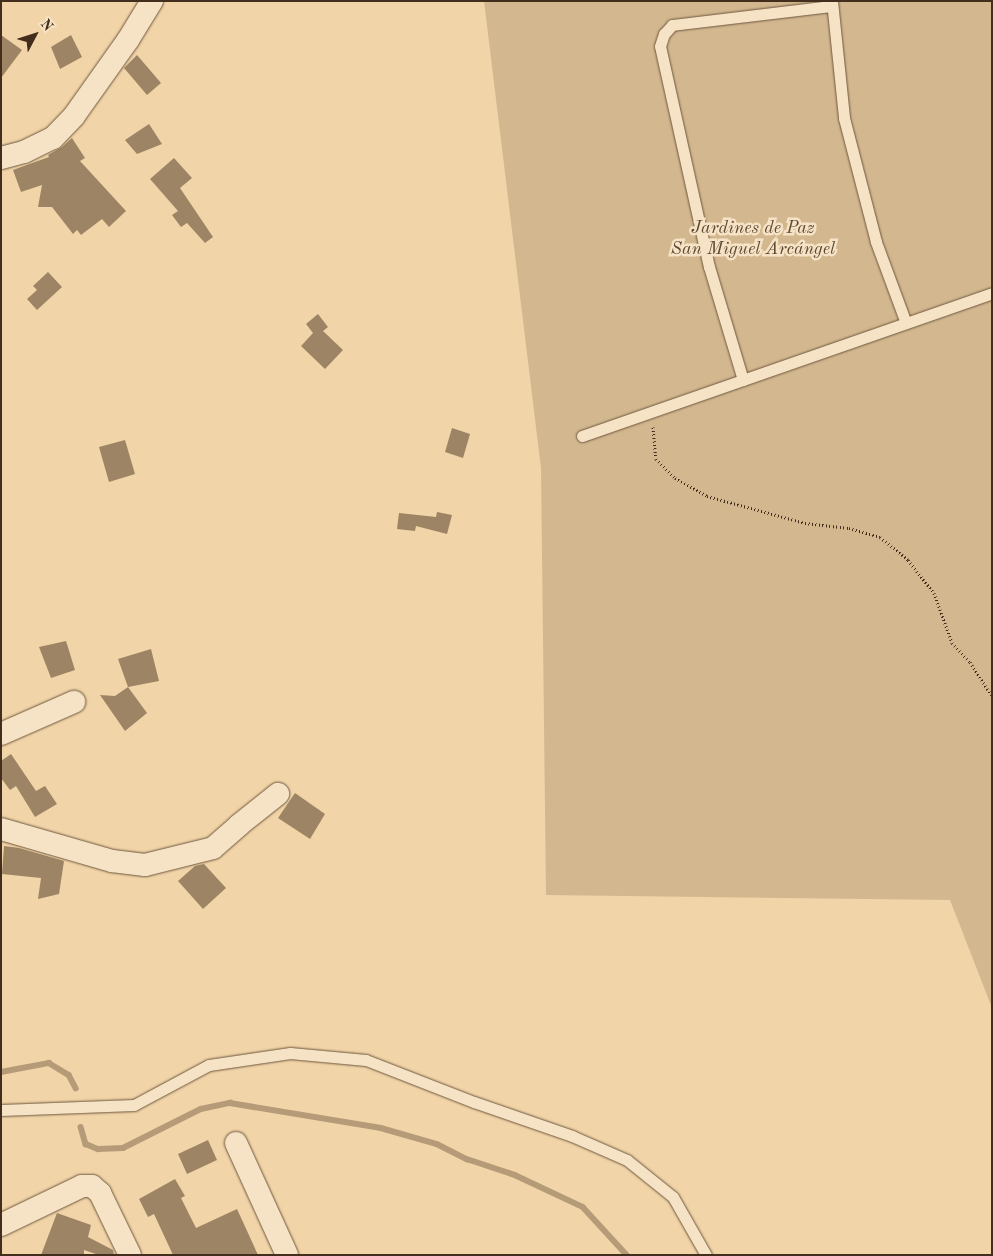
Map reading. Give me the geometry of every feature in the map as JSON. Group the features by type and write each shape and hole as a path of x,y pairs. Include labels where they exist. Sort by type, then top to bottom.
{"street":[{"path":"1,158 24,152 53,138 74,116 128,40 152,1"},
{"path":"1,734 74,702"},
{"path":"1,829 112,861 145,865 213,848 239,824 278,794"},
{"path":"236,1143 287,1255"},
{"path":"1,1225 82,1186 92,1186 100,1193 122,1249"}],"lane":[{"path":"744,380 709,267 660,46 664,34 672,25 832,3 844,118 876,242 906,323"},
{"path":"582,436 992,293"},
{"path":"1,1110 134,1105 209,1065 290,1053 366,1060 474,1102 572,1136 627,1160 674,1198 706,1255"}],"path":[{"path":"653,412 656,459 675,478 707,496 805,522 849,528 880,537 908,560 934,593 952,643 970,662 992,696"}],"green space":[{"name":"Jardines de Paz San Miguel Arcángel","path":"484,1 992,1 992,1008 950,900 546,895 541,468"}],"building":[{"path":"1,35 22,50 1,78"},
{"path":"71,35 82,57 60,69 51,47"},
{"path":"137,55 161,83 147,95 124,68"},
{"path":"149,124 162,144 137,154 125,140"},
{"path":"72,138 85,158 80,161 126,211 109,227 102,219 81,235 77,230 73,234 52,207 38,207 42,185 21,192 13,170 49,157 48,155 62,147"},
{"path":"174,158 192,178 180,188 213,237 205,243 187,223 181,227 172,215 178,211 150,179"},
{"path":"48,272 62,287 37,310 27,299 37,290 33,286"},
{"path":"318,314 328,327 323,331 343,350 325,369 301,346 313,333 306,324"},
{"path":"452,428 470,434 463,458 445,452"},
{"path":"125,440 135,474 109,482 99,447"},
{"path":"437,512 452,515 447,534 416,526 415,531 397,529 399,513 436,517"},
{"path":"66,641 75,670 51,678 39,647"},
{"path":"151,649 159,681 128,687 118,659"},
{"path":"128,687 147,713 125,731 100,695 115,696"},
{"path":"11,754 36,791 45,786 57,804 35,817 16,786 10,790 1,778 1,761"},
{"path":"295,793 325,814 310,839 278,818"},
{"path":"4,846 19,848 64,861 59,894 38,899 41,878 2,874"},
{"path":"204,864 226,888 203,909 178,881 195,866"},
{"path":"208,1140 217,1160 187,1174 178,1154"},
{"path":"175,1179 185,1196 181,1198 196,1228 237,1209 258,1255 173,1255 154,1214 148,1217 139,1199"},
{"path":"57,1213 91,1225 88,1237 113,1250 114,1255 99,1255 84,1250 84,1255 41,1255"}],"waterway":[{"path":"1,1072 49,1063 69,1075 76,1088"},
{"path":"81,1127 86,1144 98,1149 123,1148 201,1109 230,1103 381,1128 437,1144 467,1159 515,1175 583,1207 627,1255"}]}
